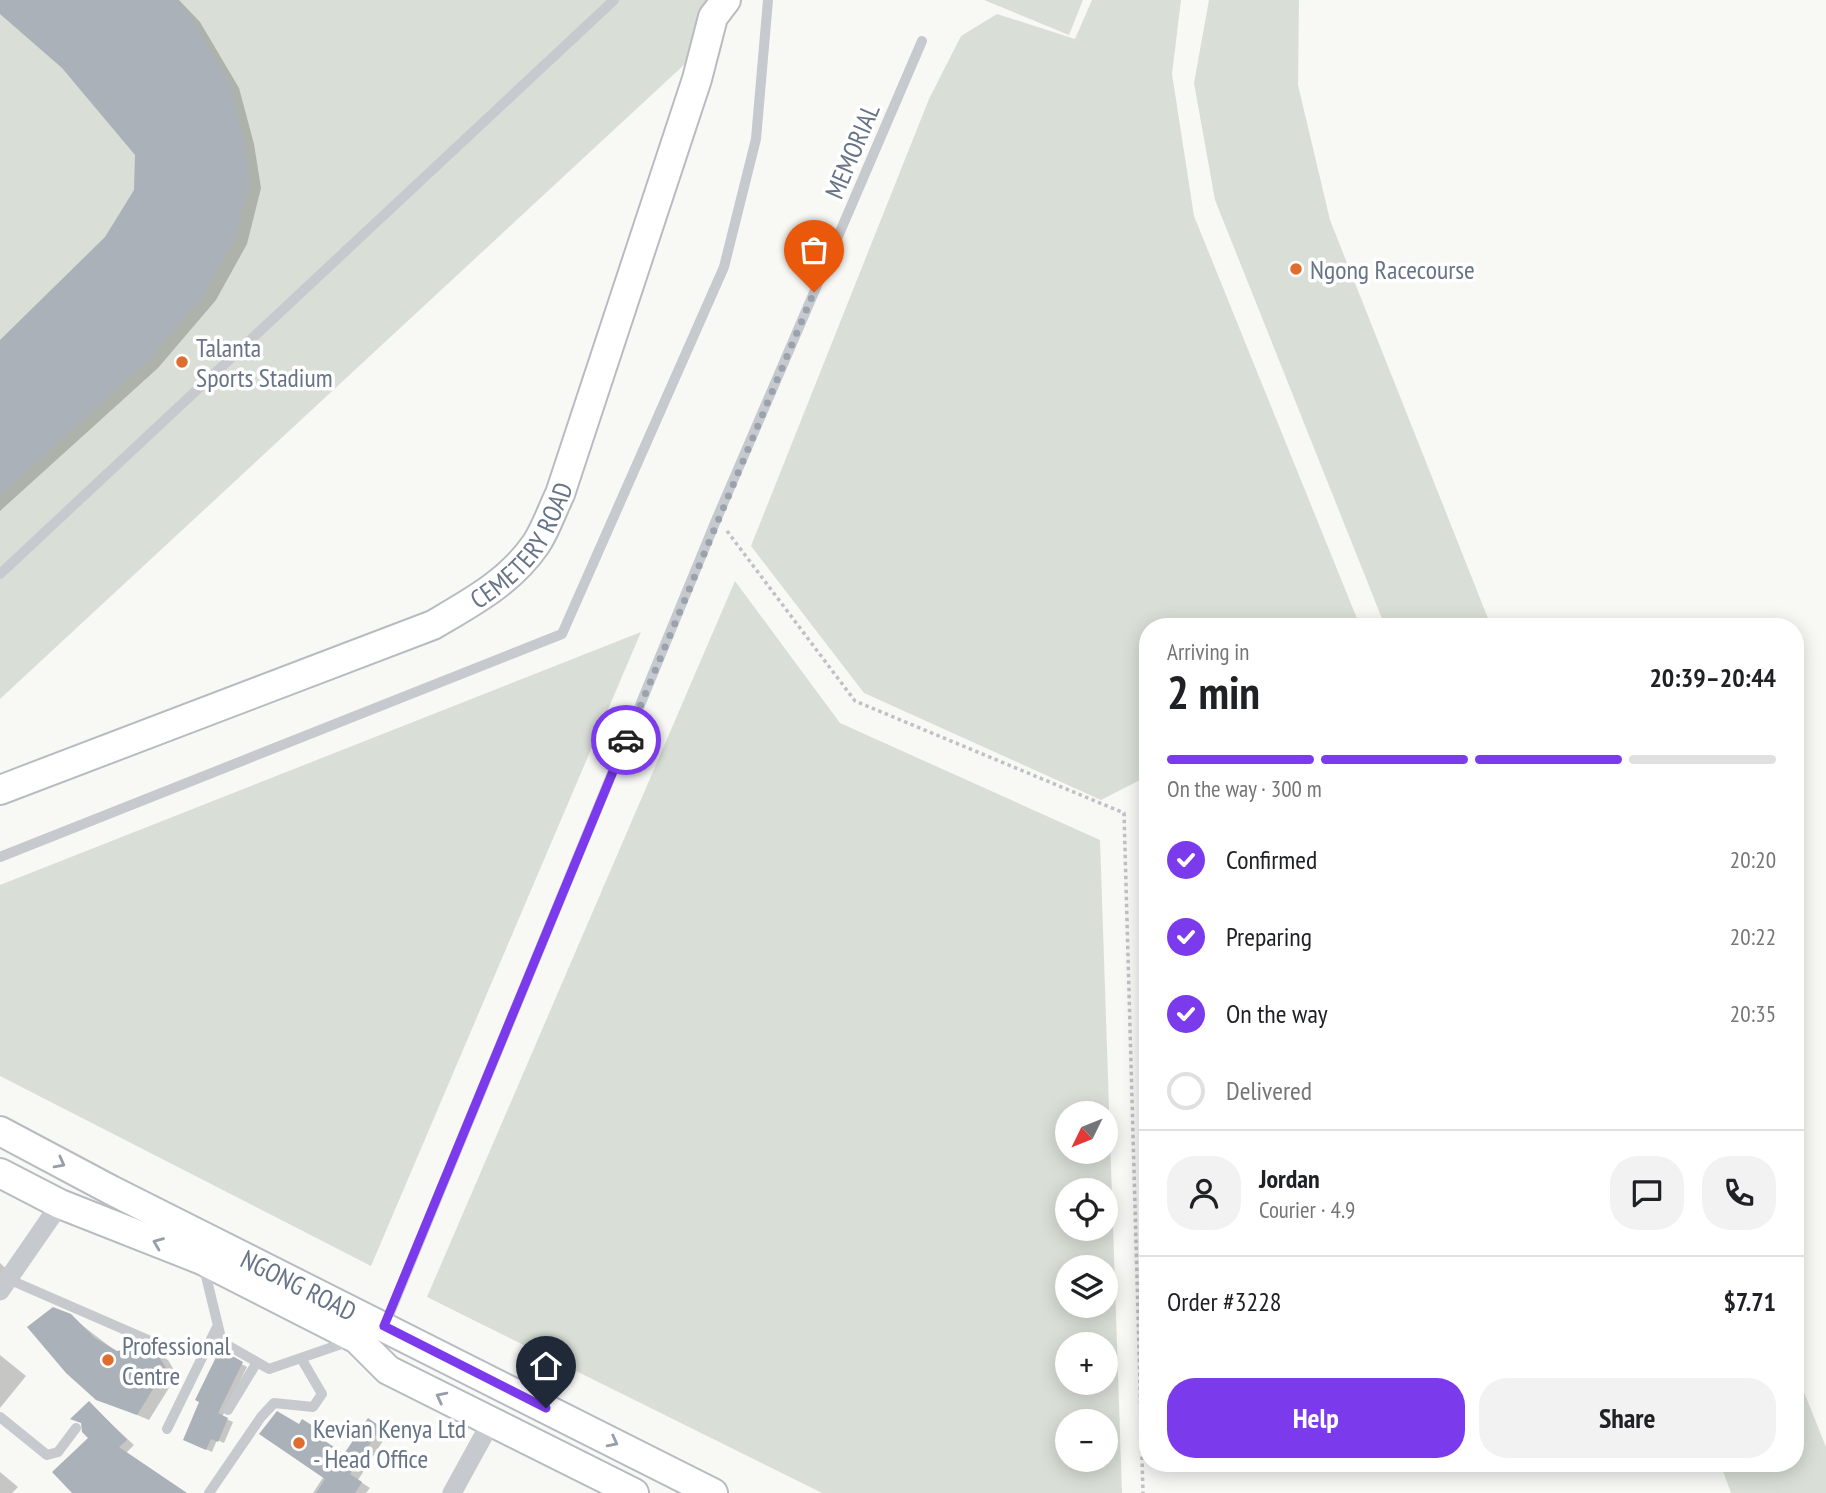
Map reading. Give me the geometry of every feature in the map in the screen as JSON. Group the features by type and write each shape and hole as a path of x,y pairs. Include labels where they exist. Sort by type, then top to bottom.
{"main road":[{"name":"CEMETERY ROAD","path":"0,790 433,625 491,592 519,565 537,542 560,494 696,79 713,17 726,0"},
{"name":"NGONG ROAD","path":"0,1131 111,1190 713,1493"},
{"name":"NGONG ROAD","path":"0,1173 60,1204 202,1261 357,1339 388,1370 634,1493"}],"street":[{"path":"4,1285 60,1204"},
{"path":"452,1493 491,1422"}],"lane":[{"path":"0,574 614,0"},
{"path":"0,857 562,634 724,267 756,139 768,0"},
{"name":"MEMORIAL","path":"384,1326 717,518 922,41"},
{"path":"202,1261 222,1342 269,1369 357,1339"},
{"path":"4,1285 169,1349"},
{"path":"167,1429 218,1325"},
{"path":"209,1493 261,1417 274,1403 313,1407 322,1394 300,1358"},
{"path":"228,1410 257,1362"},
{"path":"0,1417 47,1455 58,1452 76,1428"}],"path":[{"path":"717,518 855,701 1124,813 1139,1350"},
{"path":"1142,1472 1143,1493"}],"shaded area":[{"name":"Talanta Sports Stadium","path":"0,0 725,0 727,25 0,699"},
{"path":"984,0 1083,0 1069,35"},
{"path":"1092,0 1181,0 1172,74 1194,216 1357,618 1139,618 1139,781 1101,800 864,693 751,546 929,99 961,36 997,14 1075,39"},
{"name":"Ngong Racecourse","path":"1209,0 1299,0 1298,85 1330,220 1488,618 1382,618 1215,200 1194,83"},
{"path":"735,581 840,723 1100,840 1109,1101 1055,1101 1055,1164 1111,1164 1111,1178 1055,1178 1055,1241 1114,1241 1114,1255 1055,1255 1055,1318 1116,1318 1117,1332 1055,1332 1055,1395 1118,1395 1118,1374 1122,1493 822,1493 427,1297"},
{"path":"641,632 371,1266 0,1076 0,885"},
{"path":"1804,1392 1826,1447 1826,1493 1731,1493 1723,1472 1804,1472"}],"building":[{"path":"0,0 176,0 189,14 228,80 243,137 250,181 235,237 205,293 146,362 0,495 0,340 105,237 134,190 135,155 62,68 0,14"},
{"name":"Professional Centre","path":"53,1307 71,1314 95,1338 117,1351 139,1347 156,1352 166,1368 137,1415 96,1400 66,1373 27,1327"},
{"path":"220,1349 243,1362 218,1413 228,1418 218,1442 211,1439 206,1450 183,1440 199,1402 195,1400"},
{"path":"89,1401 127,1440 119,1447 187,1493 72,1493 52,1472 88,1438 82,1432 81,1423 70,1419"},
{"path":"277,1411 299,1424 302,1419 318,1429 315,1434 344,1454 368,1418 381,1427 350,1474 362,1482 355,1493 316,1493 325,1479 259,1434"}],"way so far":[{"path":"626,740 814,292"}],"place":[{"name":"Ngong Racecourse","path":"1296,269"},
{"name":"Talanta Sports Stadium","path":"182,362"},
{"name":"Professional Centre","path":"108,1360"},
{"name":"Kevian Kenya Ltd - Head Office","path":"299,1443"}],"route":[{"path":"546,1408 384,1326 626,740"}]}
